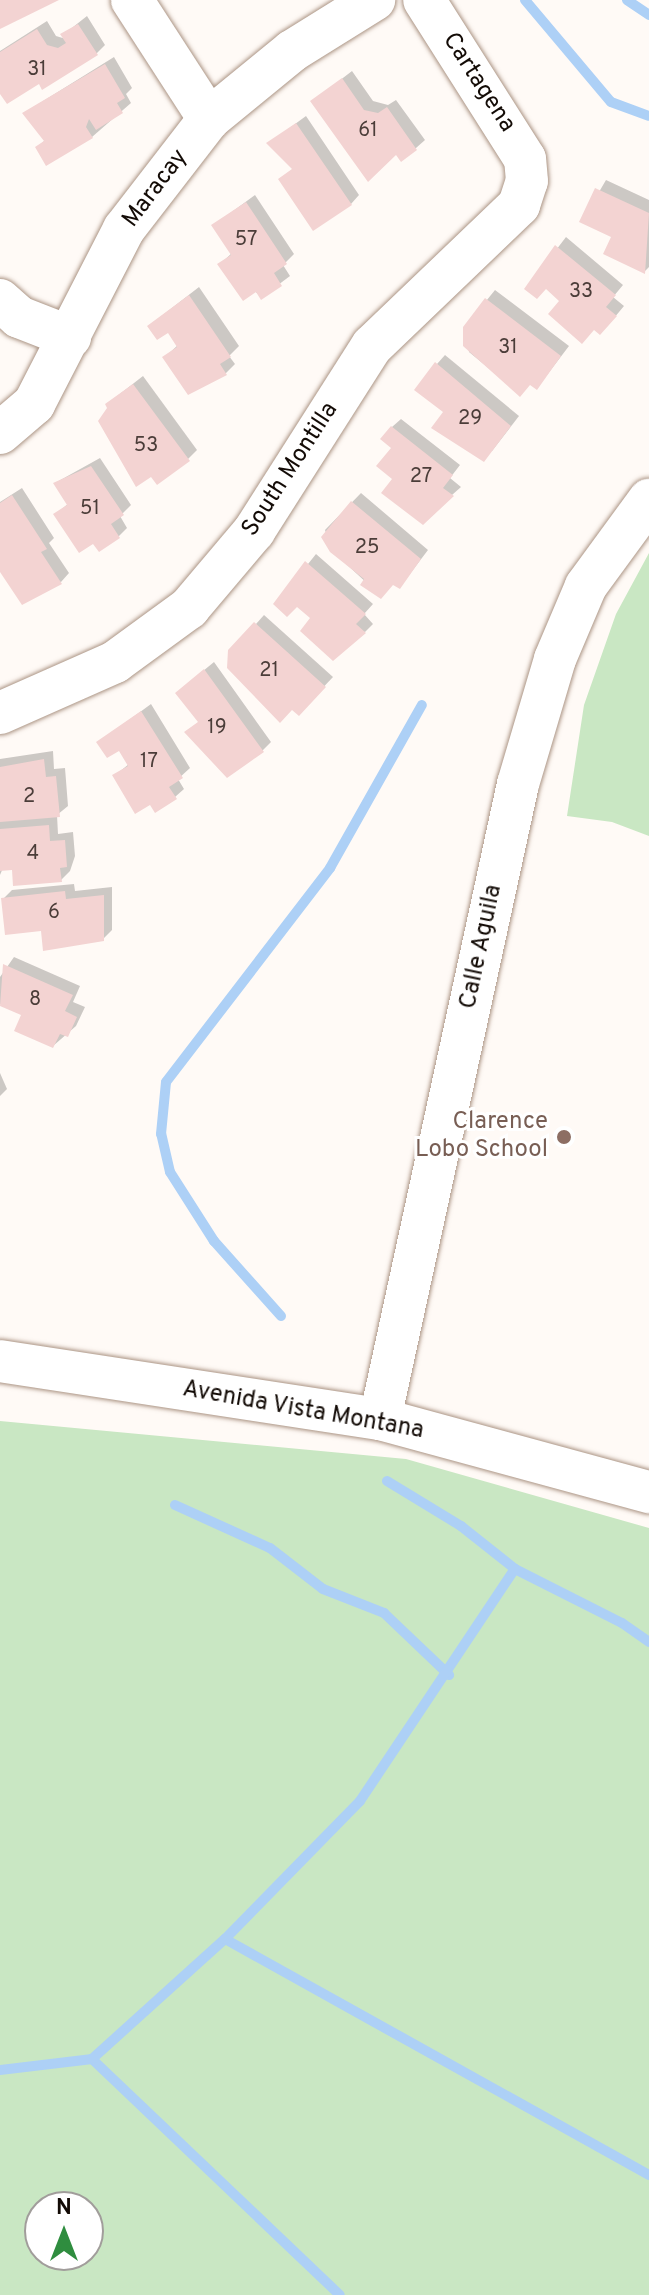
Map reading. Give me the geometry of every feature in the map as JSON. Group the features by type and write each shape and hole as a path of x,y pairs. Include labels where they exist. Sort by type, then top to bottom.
{"street":[{"path":"132,0 209,119"},
{"name":"Maracay","path":"0,433 34,404 124,229 209,119 292,51 374,0"},
{"name":"Cartagena","path":"424,0 517,144 527,169"},
{"name":"South Montilla","path":"0,713 115,662 189,608 254,531 372,346 519,205 527,169"},
{"path":"0,300 19,317 70,337"},
{"name":"Calle Aguila","path":"380,1419 518,784 555,659 586,586 649,500"},
{"name":"Avenida Vista Montana","path":"0,1361 380,1419 649,1492"}],"green space":[{"path":"649,553 649,836 612,822 567,816 584,705 616,614"},
{"path":"0,1421 406,1459 649,1528 649,2295 0,2295"}],"building":[{"path":"0,0 59,0 0,29"},
{"path":"78,24 98,55 42,90 39,84 7,104 0,94 0,52 37,29 47,45 58,48 66,43 60,34"},
{"path":"105,64 125,98 117,103 123,113 96,130 89,119 86,127 93,138 46,166 35,147 44,141 22,113"},
{"path":"342,78 364,110 378,113 387,107 417,150 401,162 396,155 368,182 310,101"},
{"path":"296,123 352,205 313,231 278,179 292,169 266,143"},
{"path":"595,188 649,213 645,274 603,254 611,237 579,222"},
{"path":"246,202 287,264 274,273 282,286 261,300 256,292 243,301 217,264 231,255 211,225"},
{"path":"555,245 616,295 606,307 617,316 600,335 594,330 582,344 548,314 559,301 546,289 537,299 524,289"},
{"path":"189,295 231,357 220,364 227,375 188,395 162,357 177,347 168,333 157,340 147,326"},
{"path":"485,298 561,356 537,390 530,385 520,397 463,346 463,327"},
{"path":"435,362 511,426 484,462 431,428 443,412 414,390"},
{"path":"133,384 190,461 157,485 151,477 136,487 98,421 107,408 105,404"},
{"path":"391,426 453,475 443,488 454,496 423,525 381,493 392,479 376,466 391,448 380,439"},
{"path":"91,466 124,515 111,524 120,538 99,552 93,544 79,553 53,514 67,505 53,483"},
{"path":"12,495 47,549 41,552 62,584 22,605 0,572 0,503"},
{"path":"351,501 421,559 400,589 393,585 381,599 360,585 364,579 330,552 321,537"},
{"path":"305,561 366,614 356,624 366,633 333,661 300,631 310,618 297,607 287,617 273,604"},
{"path":"254,622 326,687 299,716 292,710 280,723 227,668 228,650"},
{"path":"204,669 264,752 227,778 184,732 198,722 175,693"},
{"path":"141,711 183,778 169,787 177,799 155,813 150,805 135,814 112,775 128,766 119,751 107,758 96,742"},
{"path":"44,759 46,777 56,776 60,817 0,822 0,767"},
{"path":"49,825 50,841 65,840 67,867 60,868 62,882 13,886 12,870 0,871 0,829"},
{"path":"65,891 66,899 104,895 104,941 43,951 41,931 5,935 1,898"},
{"path":"3,964 73,995 65,1011 77,1017 68,1037 60,1034 53,1048 14,1031 21,1015 0,1006"}],"waterway":[{"path":"525,0 611,102 649,116"},
{"path":"627,0 649,15"},
{"path":"281,1316 214,1241 170,1172 161,1134 166,1082 330,868 422,705"},
{"path":"387,1481 461,1526 515,1569 622,1623 649,1642"},
{"path":"175,1505 270,1548 323,1589 384,1613 449,1675"},
{"path":"0,2070 92,2059 225,1939 360,1801 515,1569"},
{"path":"225,1939 649,2175"},
{"path":"92,2059 340,2295"}],"place":[{"name":"Clarence Lobo School","path":"564,1137"}]}
